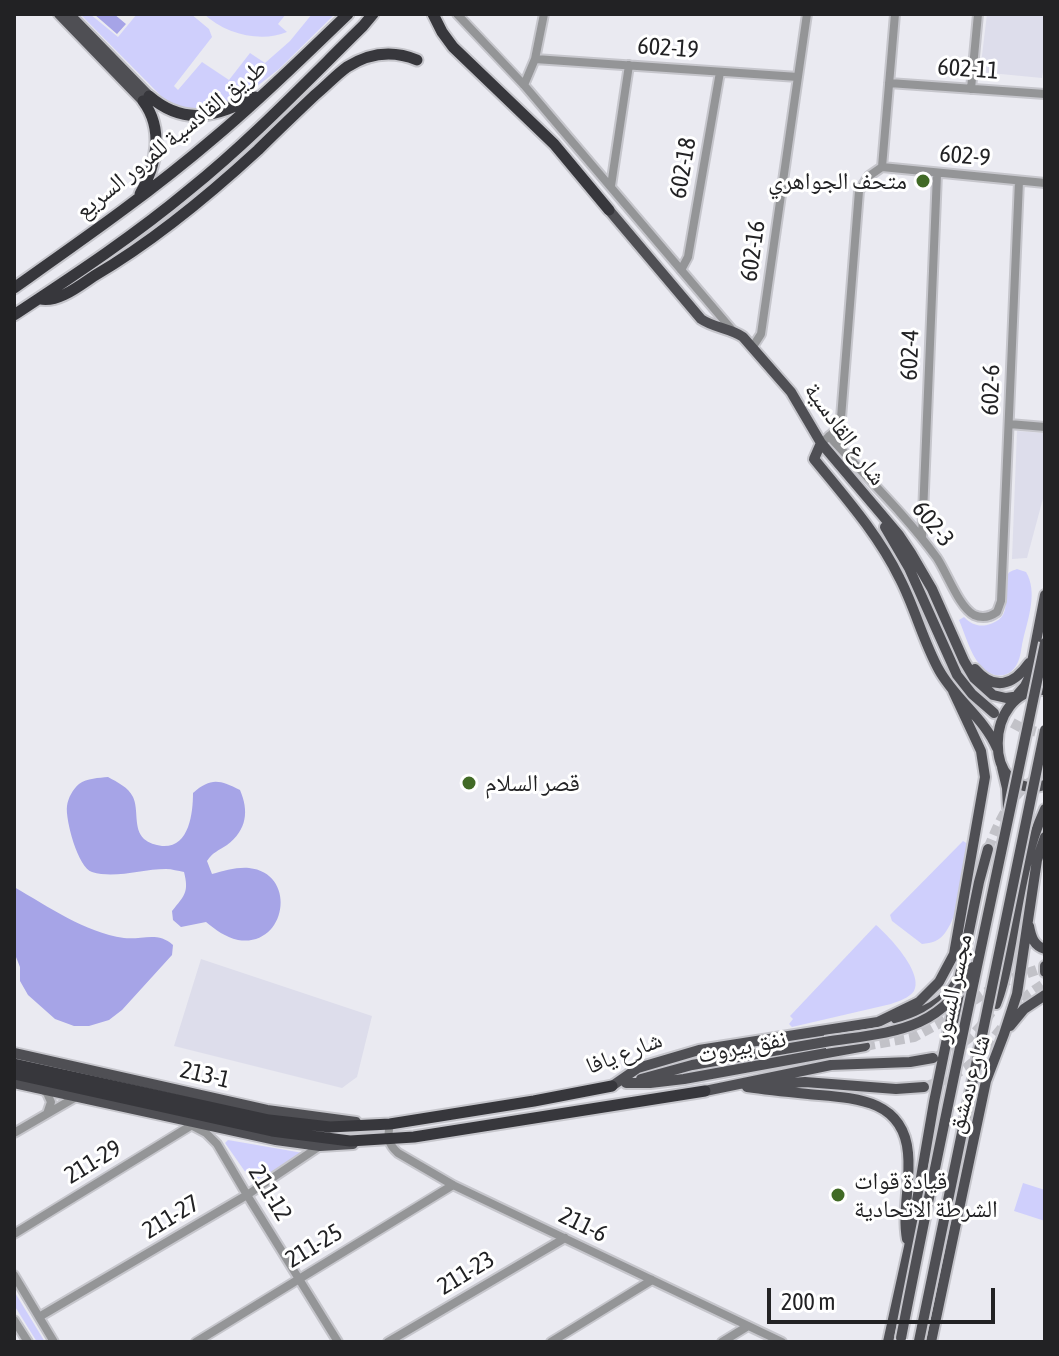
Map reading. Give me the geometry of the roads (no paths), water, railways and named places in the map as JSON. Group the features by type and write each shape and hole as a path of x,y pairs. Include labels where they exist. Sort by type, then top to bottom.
{"highway":[{"name":"طريق القادسية للمرور السريع","path":"14,288 132,204 213,139 348,14"},
{"name":"طريق القادسية للمرور السريع","path":"14,315 130,236 189,191 243,144 373,14"},
{"path":"433,14 453,47 559,150 609,210"},
{"path":"39,299 56,298 144,245 208,195 348,67 377,55 392,53 417,60"},
{"path":"146,98 174,113 206,116 227,111 269,90"},
{"path":"132,204 148,180 155,152 154,120 146,98"},
{"name":"شارع يافا","path":"14,1064 285,1133 350,1141 439,1133 705,1091"},
{"name":"شارع يافا","path":"14,1074 103,1087 300,1125 360,1127 612,1086"}],"main road":[{"path":"59,14 146,98"},
{"path":"69,14 146,98"},
{"name":"شارع القادسية","path":"609,210 701,319 743,337 791,392 871,504 911,553 932,589 969,670 988,692 1014,701"},
{"name":"شارع القادسية","path":"825,440 814,459 870,529 892,563 931,655 953,691 984,725 997,748"},
{"path":"871,504 909,568 957,675 972,694 994,713"},
{"path":"947,1046 977,954 1007,813 1007,788 997,748 999,730 1025,686 1045,595"},
{"name":"مجسر النسور","path":"900,1340 1045,643"},
{"path":"961,651 983,678 1002,683 1012,681 1021,674 1034,655"},
{"path":"1034,655 1036,675 1045,681"},
{"path":"1014,701 1030,691 1045,690"},
{"name":"شارع يافا","path":"612,1086 638,1068 699,1050 878,1022 907,1009 930,992 948,969 958,939 985,777 981,751 953,691"},
{"name":"مجسر النسور","path":"919,1342 1045,730"},
{"path":"1002,767 1016,783 1032,788 1045,787"},
{"path":"1041,838 1044,812"},
{"path":"996,1004 1004,982 1044,812"},
{"path":"1030,863 1045,829"},
{"path":"947,1046 988,849"},
{"name":"شارع دمشق","path":"931,1342 986,1081 1017,994 1028,922 1030,863"},
{"path":"1028,922 1035,943 1045,949"},
{"path":"612,1086 692,1065 905,1028 941,1010 959,991 973,969 983,943"},
{"path":"1045,966 1045,972"},
{"path":"878,1022 908,1017 928,1009 946,996 960,976"},
{"path":"1004,1034 1024,1009 1045,995"},
{"name":"نفق بيروت","path":"626,1083 684,1079 865,1046"},
{"name":"شارع دمشق","path":"888,1342 947,1046"},
{"name":"213-1","path":"14,1053 267,1110 349,1122 390,1124"},
{"name":"شارع يافا","path":"705,1091 831,1065 910,1062 933,1058"},
{"name":"نفق بيروت","path":"705,1091 805,1082 896,1089 924,1087"},
{"path":"14,1083 276,1140 320,1146 384,1140"},
{"path":"747,1087 856,1098 869,1101 892,1117 901,1128 909,1155 905,1223 909,1247"}],"street":[{"path":"457,14 524,85 733,331"},
{"path":"524,85 535,59 544,14"},
{"name":"602-16","path":"752,348 761,334 807,14"},
{"path":"825,440 835,431 841,418 859,191 869,176 882,167 895,14"},
{"path":"971,89 978,14"},
{"name":"602-19","path":"535,59 798,77"},
{"path":"611,186 629,65"},
{"name":"602-18","path":"681,270 688,257 720,72"},
{"name":"602-11","path":"889,83 1045,94"},
{"name":"602-9","path":"882,167 1045,183"},
{"name":"602-4","path":"922,538 937,174"},
{"name":"602-6","path":"1001,601 1019,181"},
{"path":"1009,424 1045,427"},
{"name":"602-3","path":"825,440 922,538 967,609 975,616 986,618 997,612 1001,601"},
{"path":"43,1090 51,1102 46,1115"},
{"path":"14,1133 76,1097"},
{"name":"211-12","path":"181,1120 206,1133 217,1144 338,1342"},
{"path":"384,1140 390,1124"},
{"name":"211-29","path":"14,1234 192,1125"},
{"name":"211-6","path":"384,1140 398,1153 453,1185 782,1342"},
{"name":"211-27","path":"39,1317 247,1195 320,1146"},
{"name":"211-25","path":"196,1342 453,1185"},
{"name":"211-23","path":"388,1342 565,1238"},
{"path":"14,1275 54,1342"},
{"path":"551,1342 652,1280"},
{"path":"14,1320 28,1342"},
{"path":"722,1342 748,1326"}],"tunnel":[{"path":"999,716 1022,728 1045,734"},
{"path":"988,849 1010,804 1025,787 1045,772"},
{"path":"865,1046 914,1037 991,989 1045,967"},
{"path":"924,1087 947,1079 977,1059 1029,994 1045,983"},
{"path":"938,1056 972,1036 996,1004"}],"place":[{"name":"متحف الجواهري","path":"923,181"},
{"name":"قصر السلام","path":"469,783"},
{"name":"قيادة قوات الشرطة الاتحادية","path":"838,1195"}]}
